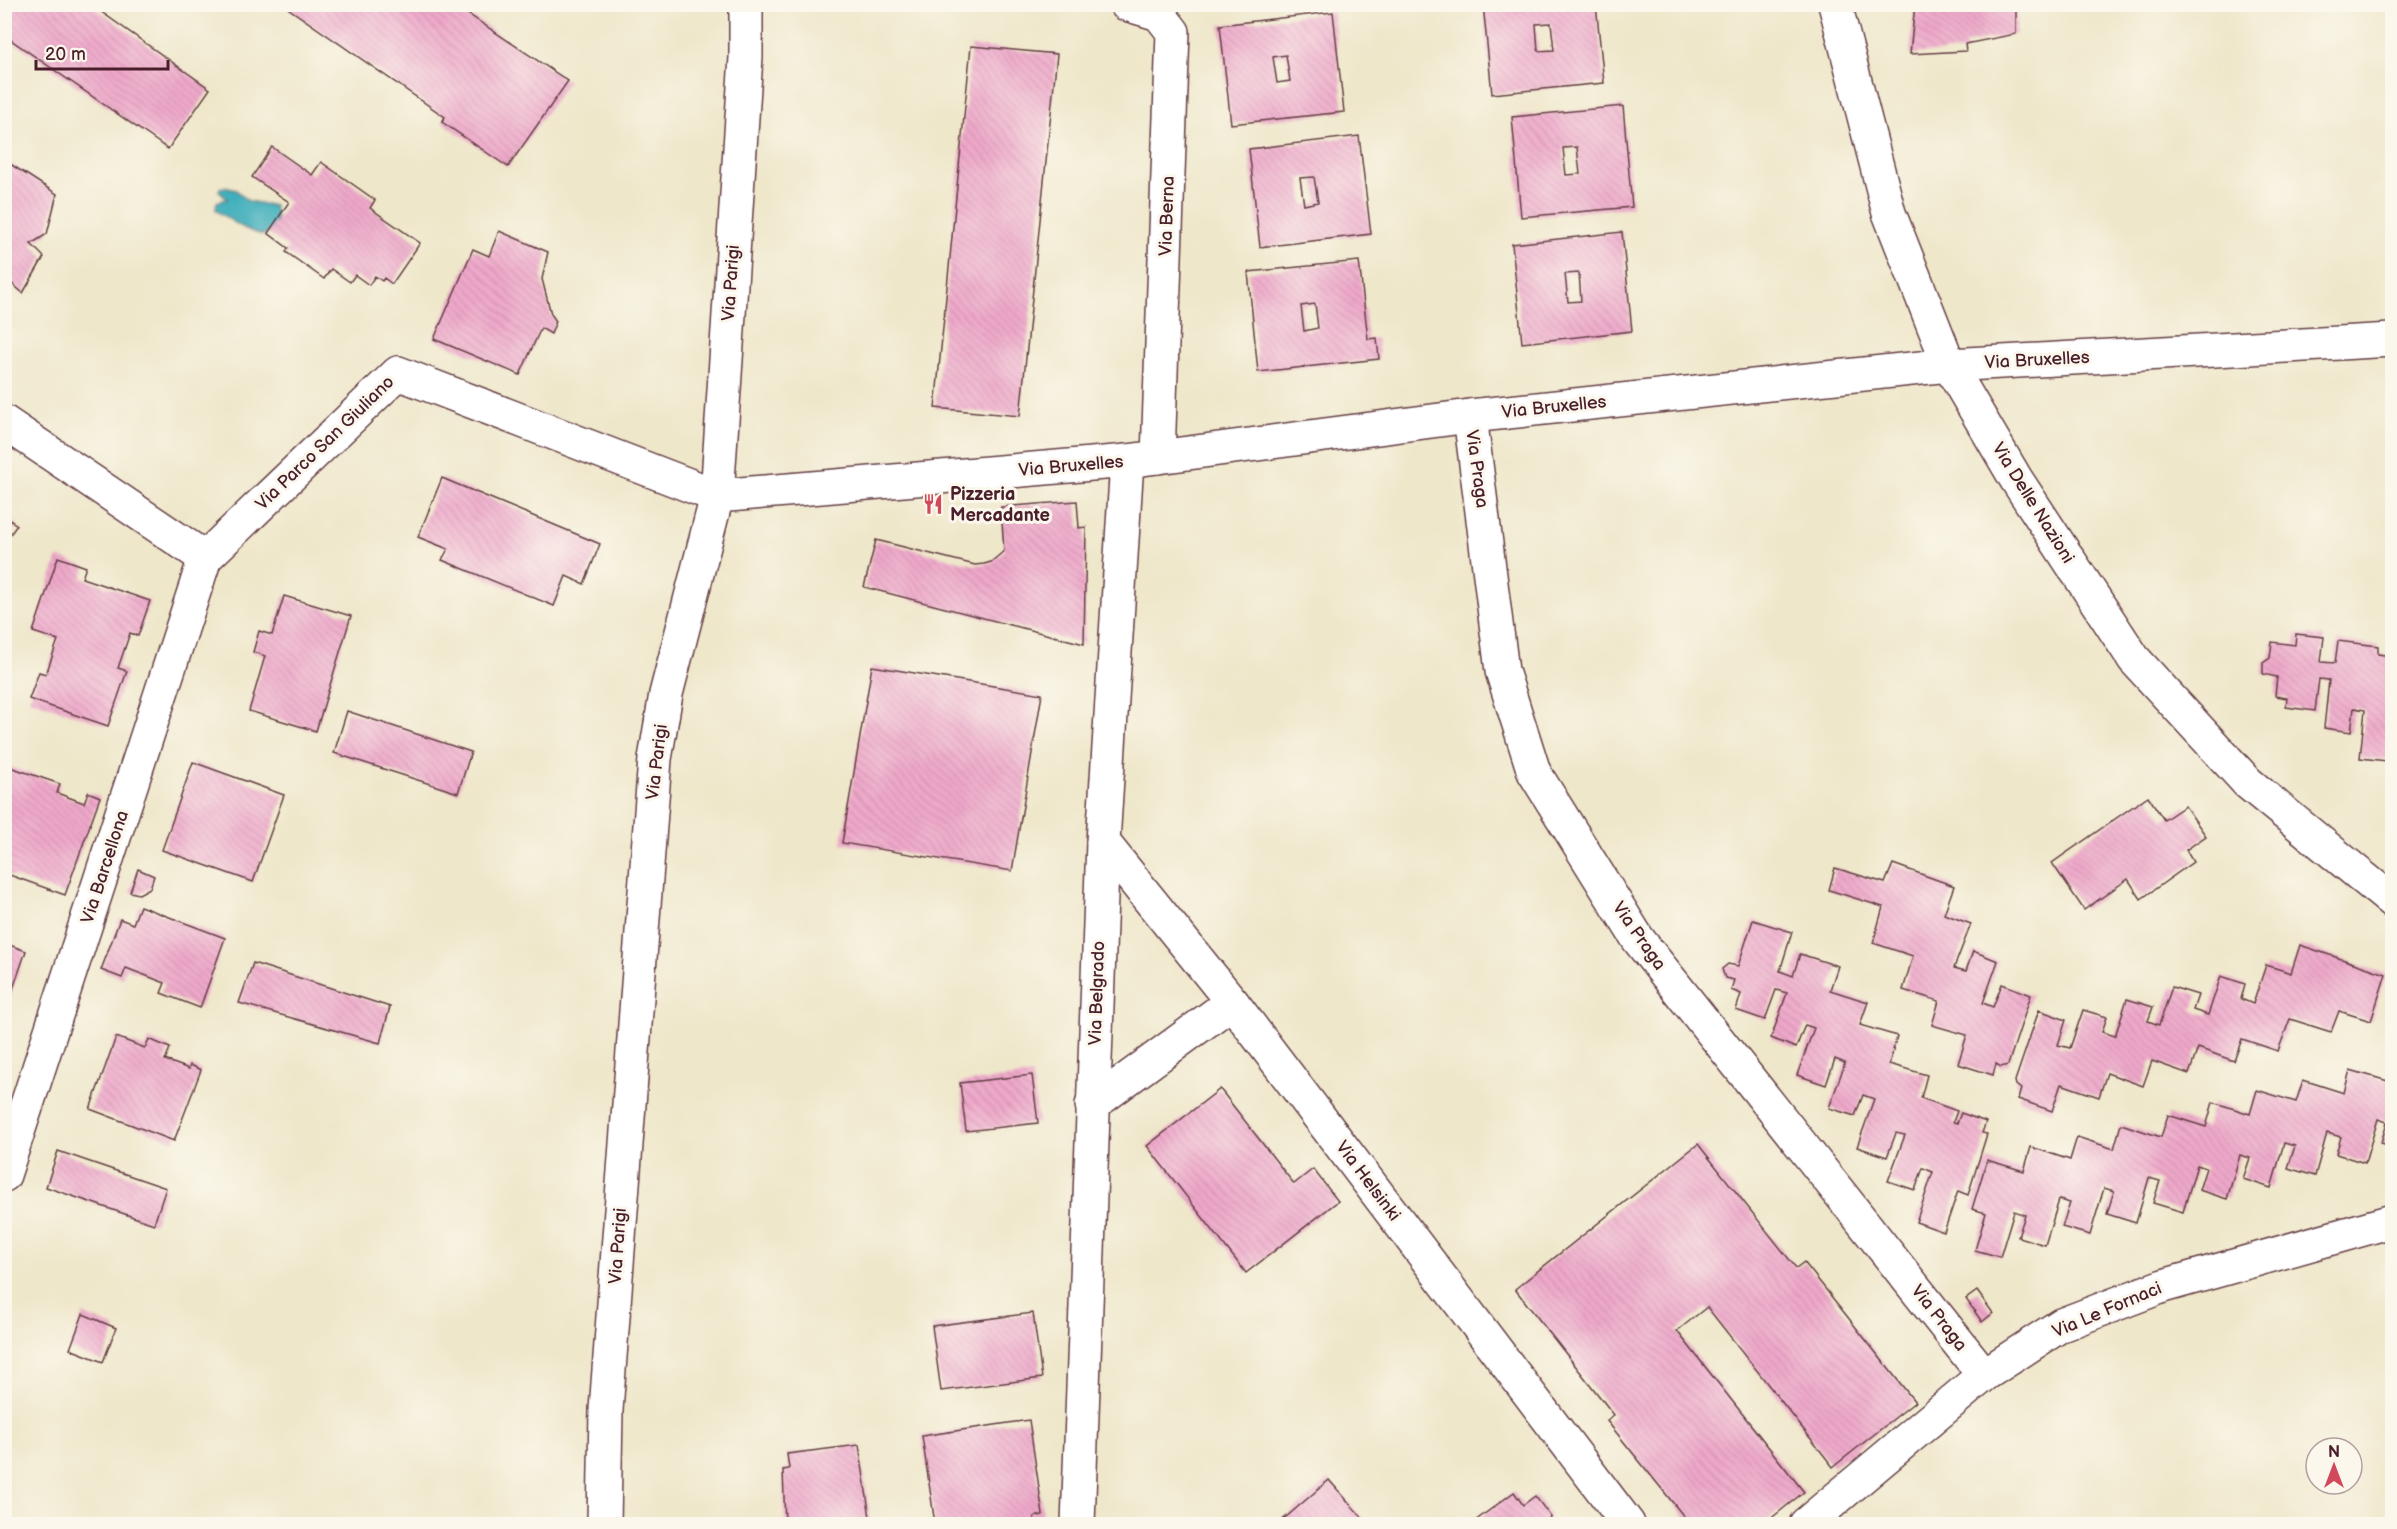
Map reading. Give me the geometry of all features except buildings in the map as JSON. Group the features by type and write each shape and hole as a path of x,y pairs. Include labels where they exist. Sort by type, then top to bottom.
{"street":[{"name":"Via Parigi","path":"604,1524 606,1410 655,759 666,694 717,496 746,57 746,4"},
{"name":"Via Berna","path":"1126,4 1159,14 1173,32 1158,457"},
{"name":"Via Delle Nazioni","path":"1835,4 1889,213 1949,365 2016,479 2134,659 2248,783 2392,901"},
{"name":"Via Bruxelles","path":"717,496 1127,461 1470,416 1949,365 2392,340"},
{"name":"Via Parco San Giuliano","path":"205,558 398,373 717,496"},
{"name":"Via Praga","path":"1470,416 1502,671 1534,772 1638,939 1984,1375"},
{"path":"4,423 205,558"},
{"name":"Via Belgrado","path":"1078,1524 1103,842 1127,461"},
{"name":"Via Barcellona","path":"4,1175 205,558"},
{"name":"Via Helsinki","path":"1103,842 1232,1002 1628,1524"},
{"path":"1092,1105 1232,1002"},
{"name":"Via Le Fornaci","path":"1806,1524 1984,1375 2061,1325 2153,1290 2392,1221"}],"water":[{"path":"224,187 236,190 248,201 274,206 276,219 271,230 264,235 252,232 216,210 217,202 227,199 219,191"}],"place":[{"name":"Pizzeria Mercadante","path":"933,504"}]}
